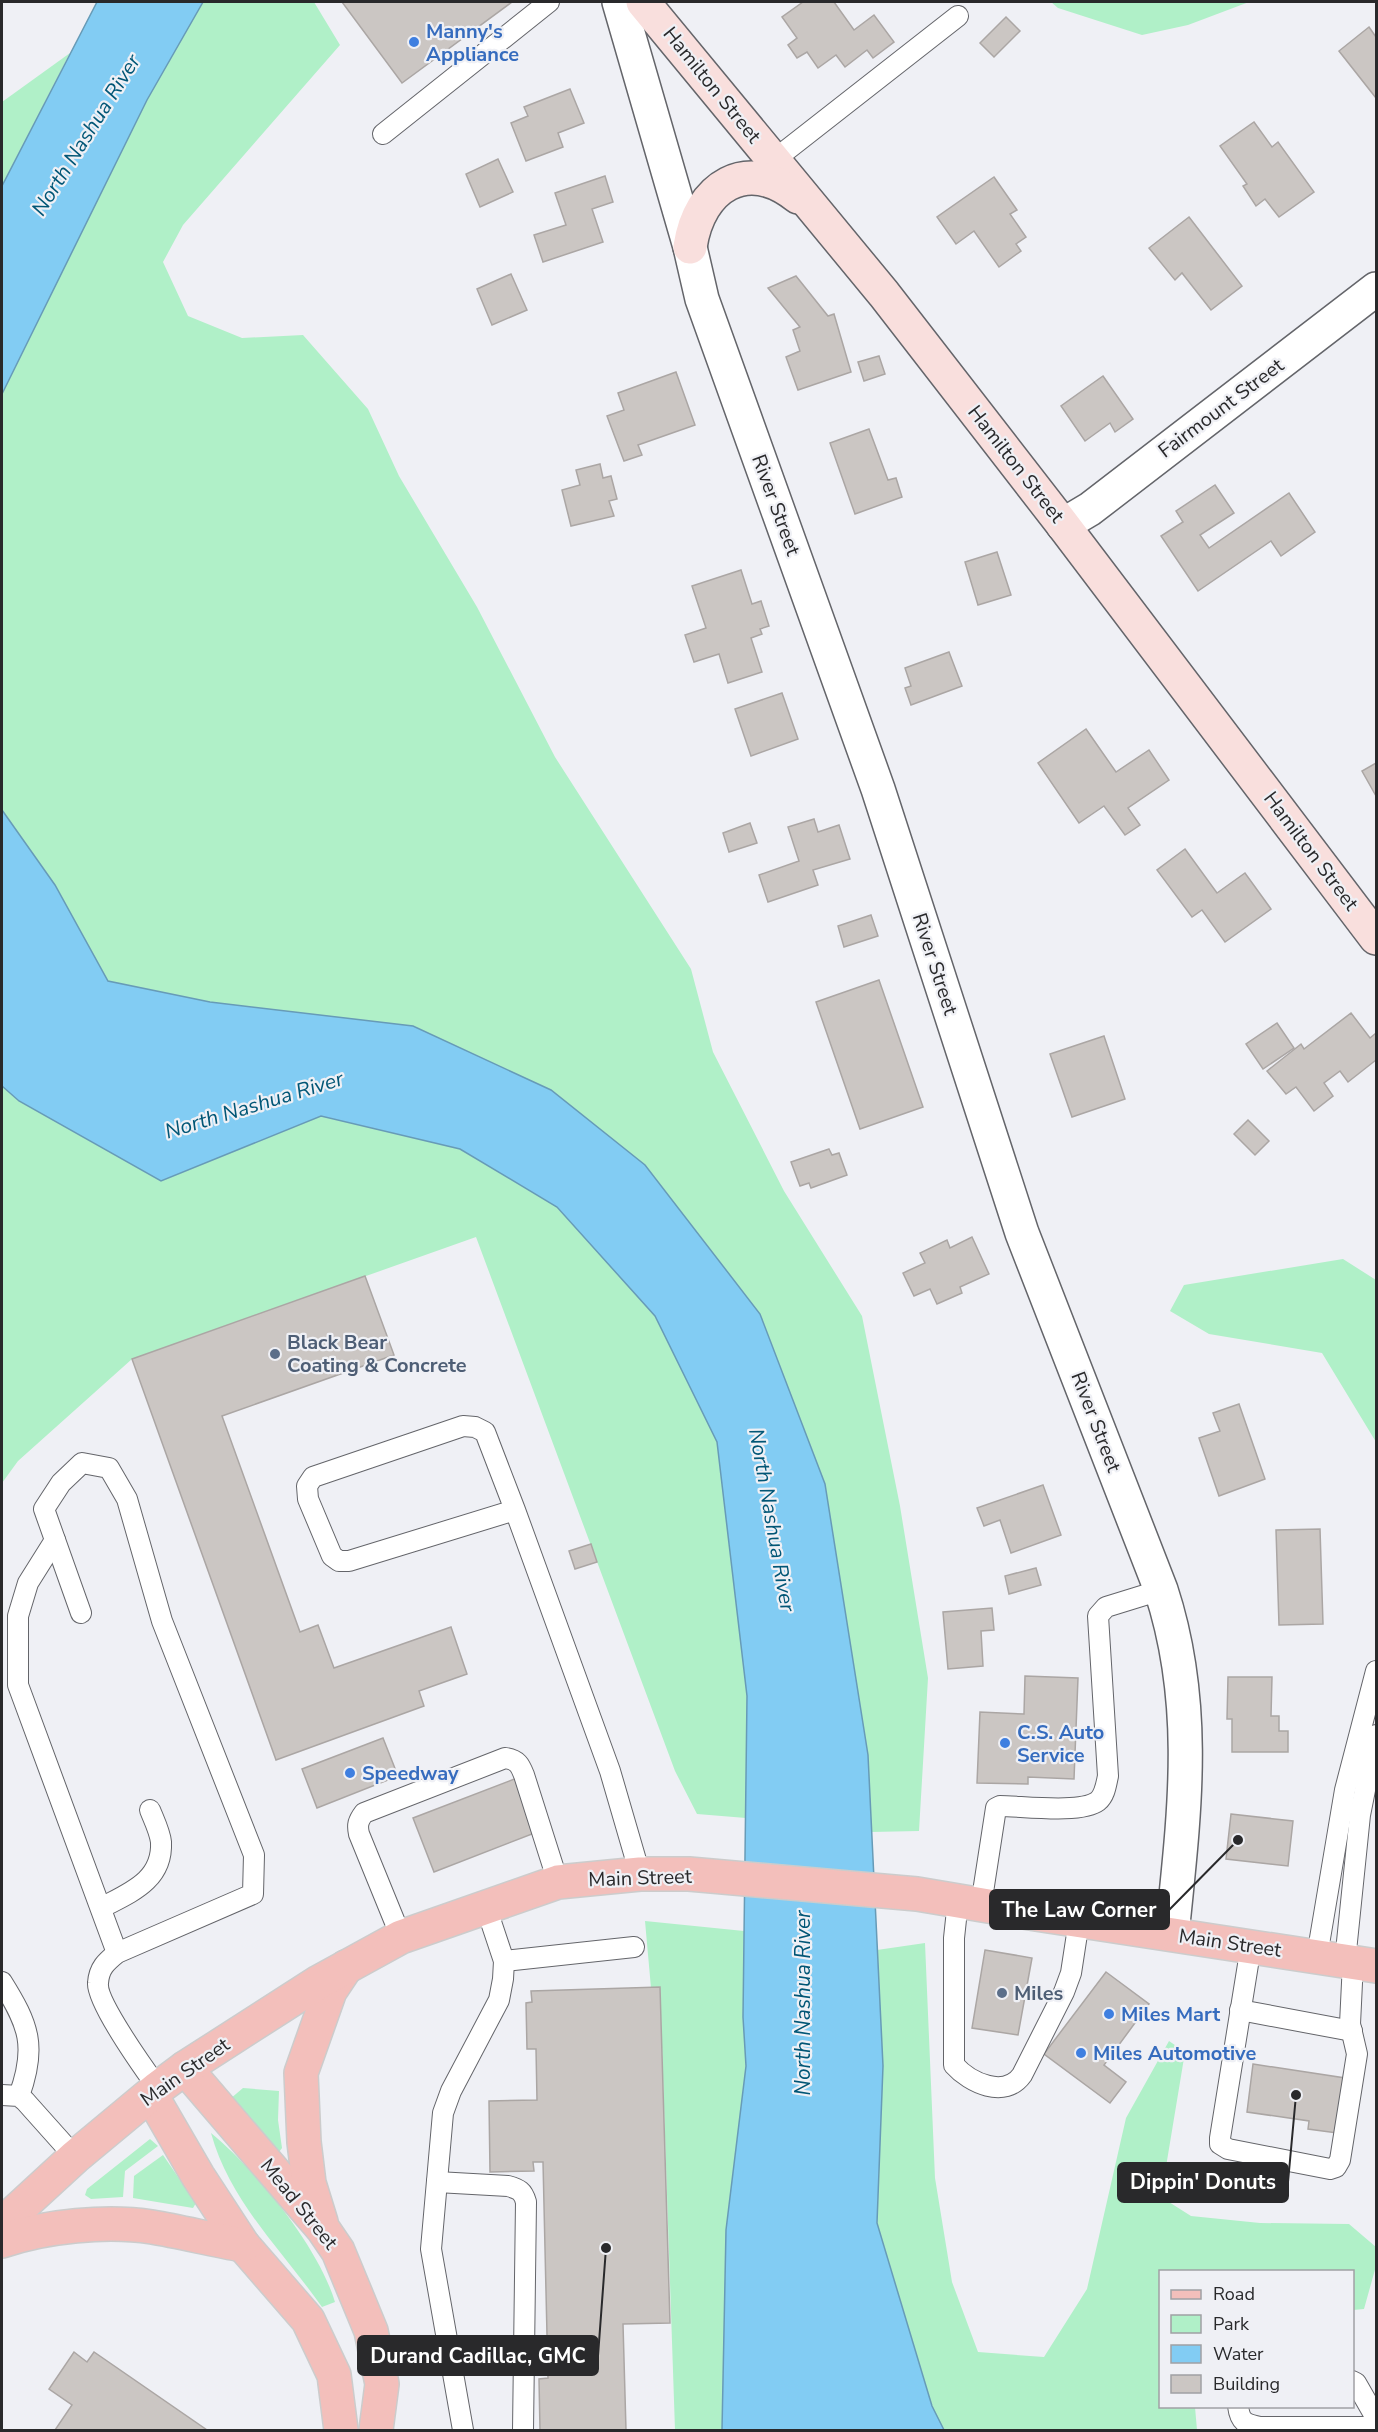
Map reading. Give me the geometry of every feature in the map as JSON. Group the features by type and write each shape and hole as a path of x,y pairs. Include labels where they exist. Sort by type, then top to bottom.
{"main road":[{"name":"Hamilton Street","path":"643,2 884,294 1377,938"},
{"path":"690,247 692,231 711,195 731,182 760,177 792,192 814,210"},
{"name":"Main Street","path":"2,2224 75,2157 185,2068 319,1982 401,1937 558,1882 640,1874 689,1875 917,1894 1348,1961"},
{"path":"323,2229 309,2182 304,2142 301,2073 330,1990 346,1967"},
{"name":"Mead Street","path":"185,2068 323,2229 338,2251 371,2331 382,2384 376,2430"},
{"path":"154,2092 198,2176 243,2245 308,2320 334,2376 341,2430"},
{"path":"2,2241 61,2228 113,2226 150,2227 243,2245"}],"street":[{"name":"River Street","path":"619,2 690,247 702,299 878,789 1022,1233 1161,1590 1179,1654 1186,1737 1185,1805 1172,1934"},
{"name":"Fairmount Street","path":"1063,525 1090,509 1377,289"}],"lane":[{"path":"383,134 549,2"},
{"path":"774,160 958,16"},
{"path":"515,1510 349,1561 339,1561 332,1556 308,1499 307,1486 313,1477 468,1426 485,1432 515,1510 610,1771 640,1874"},
{"path":"81,1612 44,1509 61,1483 82,1463 109,1468 127,1499 162,1621 254,1855 253,1894 117,1953 102,1964 97,1985 107,2008 154,2092"},
{"path":"55,1540 28,1582 18,1616 18,1685 117,1953"},
{"path":"1079,1921 1075,1955 1064,1992 1022,2075 1016,2083 1005,2088 972,2080 954,2065 954,1938 969,1903 996,1808 1000,1806 1081,1808 1098,1801 1103,1795 1108,1776 1098,1616 1106,1606 1161,1590"},
{"path":"1251,1946 1220,2144 1228,2149 1330,2169 1336,2167 1340,2160 1357,2054 1350,2024 1345,1790 1377,1671"},
{"path":"1348,1961 1360,1815 1377,1736"},
{"path":"401,1937 359,1834 357,1825 359,1820 364,1813 506,1758 514,1759 519,1763 558,1882"},
{"path":"101,1908 144,1885 159,1863 161,1841 150,1810"},
{"path":"462,2430 432,2260 443,2113 451,2091 499,2000 504,1961 486,1907"},
{"path":"504,1961 634,1947"},
{"path":"2,1982 19,2012 30,2048 28,2073 10,2096 75,2157"},
{"path":"2,1991 19,2012"},
{"path":"1240,2010 1352,2031"},
{"path":"437,2182 508,2186 518,2188 524,2194 526,2213 524,2430"},
{"path":"1354,2383 1377,2418"},
{"path":"1238,2408 1239,2417 1245,2424 1260,2427 1377,2427"}],"green space":[{"path":"203,2 314,2 340,45 183,225 163,262 188,316 242,338 303,335 368,409 399,476 477,607 555,757 691,969 713,1052 784,1191 862,1316 900,1506 928,1678 919,1831 871,1832 868,1755 825,1484 760,1314 645,1165 210,1002 108,981 55,885 2,810 2,394 147,100"},
{"path":"1051,2 1249,2 1188,25 1142,35 1058,8"},
{"path":"70,53 2,186 2,102"},
{"path":"2,1086 19,1101 161,1181 321,1116 460,1149 557,1207 655,1316 717,1442 747,1696 746,1818 697,1814 675,1771 476,1237 132,1359 18,1461 2,1483"},
{"path":"1343,1259 1376,1280 1376,1442 1322,1353 1209,1334 1170,1311 1184,1285"},
{"path":"645,1921 744,1931 743,2017 746,2066 726,2230 722,2430 675,2430 660,1988 651,1988"},
{"path":"925,1943 935,2178 952,2282 978,2352 1044,2357 1087,2289 1126,2118 1169,2041 1185,2052 1161,2197 1191,2216 1260,2223 1349,2224 1376,2247 1376,2266 1364,2309 1354,2310 1354,2270 1159,2270 1159,2408 1195,2408 1197,2430 944,2430 932,2406 877,2223 883,2066 877,1950"},
{"path":"243,2088 279,2091 278,2120 282,2148 279,2152 276,2152 230,2099"},
{"path":"211,2133 247,2167 283,2210 315,2257 335,2302 322,2307 259,2224 231,2181"},
{"path":"150,2139 158,2146 125,2171 123,2197 91,2199 85,2195 87,2189"},
{"path":"163,2155 196,2203 193,2208 133,2198 134,2176"}],"water":[{"name":"North Nashua River","path":"97,2 203,2 147,100 2,394 2,186"},
{"name":"North Nashua River","path":"2,810 55,885 108,981 210,1002 413,1026 551,1090 645,1165 760,1314 825,1484 868,1755 883,2066 877,2223 932,2406 944,2430 722,2430 726,2230 746,2066 743,2017 747,1696 717,1442 655,1316 557,1207 460,1149 321,1116 161,1181 19,1101 2,1086"}],"building":[{"name":"Manny's Appliance","path":"342,2 512,2 402,83"},
{"path":"803,2 834,2 854,30 874,15 894,42 873,58 867,50 845,67 836,55 818,68 807,52 797,58 788,45 797,38 782,17"},
{"path":"1006,17 1020,31 994,57 980,43"},
{"path":"1369,27 1376,37 1376,98 1339,51"},
{"path":"570,89 584,123 558,133 563,147 526,161 511,123 528,116 524,107"},
{"path":"1254,122 1272,147 1278,142 1314,192 1279,217 1265,199 1256,206 1243,186 1247,184 1220,146"},
{"path":"498,159 513,192 480,207 466,174"},
{"path":"605,176 613,202 592,209 603,242 543,262 534,235 566,225 555,193"},
{"path":"994,177 1017,210 1010,214 1026,237 1016,244 1021,251 999,267 974,231 956,244 937,217"},
{"path":"1189,217 1242,286 1211,310 1182,273 1175,280 1149,248"},
{"path":"511,274 527,310 492,325 477,289"},
{"path":"796,276 828,316 834,314 851,372 798,390 786,357 800,351 793,330 800,327 768,288"},
{"path":"879,356 885,374 864,381 858,362"},
{"path":"676,372 695,425 638,445 642,455 624,461 607,416 624,410 618,393"},
{"path":"1103,376 1133,419 1115,432 1110,423 1085,441 1061,406"},
{"path":"869,429 888,480 896,478 902,497 855,514 830,443"},
{"path":"600,464 603,478 611,476 617,499 609,501 614,516 571,526 562,490 580,485 576,470"},
{"path":"1215,485 1234,513 1200,535 1209,548 1289,493 1315,532 1281,556 1271,541 1198,591 1161,536 1183,522 1176,511"},
{"path":"997,552 1011,595 978,605 965,562"},
{"path":"741,570 752,604 761,601 769,626 760,629 762,634 751,638 762,672 728,683 719,654 694,662 685,635 706,628 692,586"},
{"path":"949,652 962,686 911,705 905,688 911,686 905,668"},
{"path":"782,693 798,739 751,756 735,709"},
{"path":"1086,729 1116,772 1149,750 1169,780 1128,808 1140,825 1125,835 1104,806 1079,823 1038,763"},
{"path":"1376,763 1376,796 1362,771"},
{"path":"814,819 818,832 839,825 850,859 813,870 818,885 768,902 759,875 799,861 788,827"},
{"path":"750,823 757,843 729,852 723,833"},
{"path":"1185,849 1217,893 1245,873 1271,909 1225,942 1202,910 1192,917 1157,870"},
{"path":"871,915 878,936 844,947 838,926"},
{"path":"879,980 923,1107 860,1129 816,1002"},
{"path":"1351,1013 1370,1038 1376,1033 1376,1060 1348,1082 1340,1071 1324,1083 1333,1096 1314,1111 1296,1087 1286,1094 1267,1071 1301,1044 1304,1049"},
{"path":"1277,1023 1294,1048 1263,1069 1246,1044"},
{"path":"1104,1036 1125,1099 1072,1117 1050,1054"},
{"path":"1248,1120 1269,1141 1255,1155 1234,1134"},
{"path":"829,1149 832,1155 839,1153 847,1175 811,1188 809,1183 800,1186 791,1162"},
{"path":"972,1237 989,1274 960,1287 962,1293 937,1304 930,1289 914,1296 903,1273 925,1263 920,1253 947,1240 950,1248"},
{"path":"365,1276 394,1355 222,1416 300,1632 318,1625 334,1668 451,1627 467,1674 419,1691 424,1706 276,1760 132,1359"},
{"path":"1239,1404 1265,1479 1219,1496 1199,1438 1220,1431 1213,1413"},
{"path":"1043,1485 1061,1535 1011,1553 1000,1520 984,1526 977,1508"},
{"path":"1320,1529 1323,1624 1279,1625 1276,1530"},
{"path":"591,1544 597,1562 575,1569 569,1551"},
{"path":"1036,1568 1041,1585 1009,1594 1005,1576"},
{"path":"992,1608 994,1630 981,1631 983,1666 948,1669 943,1612"},
{"path":"1025,1676 1078,1678 1074,1779 1028,1777 1028,1784 977,1783 980,1712 1024,1714"},
{"path":"1228,1677 1272,1677 1271,1716 1279,1716 1279,1731 1288,1731 1288,1752 1232,1752 1232,1719 1227,1719"},
{"name":"Speedway","path":"383,1738 398,1776 317,1808 302,1769"},
{"name":"Speedway","path":"530,1773 550,1827 434,1872 413,1818"},
{"path":"1231,1814 1293,1821 1288,1866 1226,1859"},
{"name":"Miles","path":"985,1950 1032,1958 1018,2035 972,2028"},
{"path":"1106,1972 1149,2004 1104,2065 1126,2082 1110,2103 1044,2054"},
{"path":"660,1987 670,2323 623,2324 626,2430 540,2430 539,2379 548,2378 543,2162 533,2162 534,2171 490,2172 489,2101 537,2100 536,2049 527,2049 526,2003 532,2002 531,1991"},
{"path":"1253,2064 1345,2078 1337,2133 1308,2129 1309,2121 1247,2112"},
{"path":"74,2352 87,2362 94,2352 207,2430 55,2430 72,2405 49,2389"}],"place":[{"name":"Manny's Appliance","path":"414,42"},
{"name":"Black Bear Coating & Concrete","path":"275,1354"},
{"name":"C.S. Auto Service","path":"1005,1743"},
{"name":"Speedway","path":"350,1773"},
{"name":"The Law Corner","path":"1238,1840"},
{"name":"Miles","path":"1002,1993"},
{"name":"Miles Mart","path":"1109,2014"},
{"name":"Miles Automotive","path":"1081,2053"},
{"name":"Dippin' Donuts","path":"1296,2095"},
{"name":"Durand Cadillac, GMC","path":"606,2248"}]}
